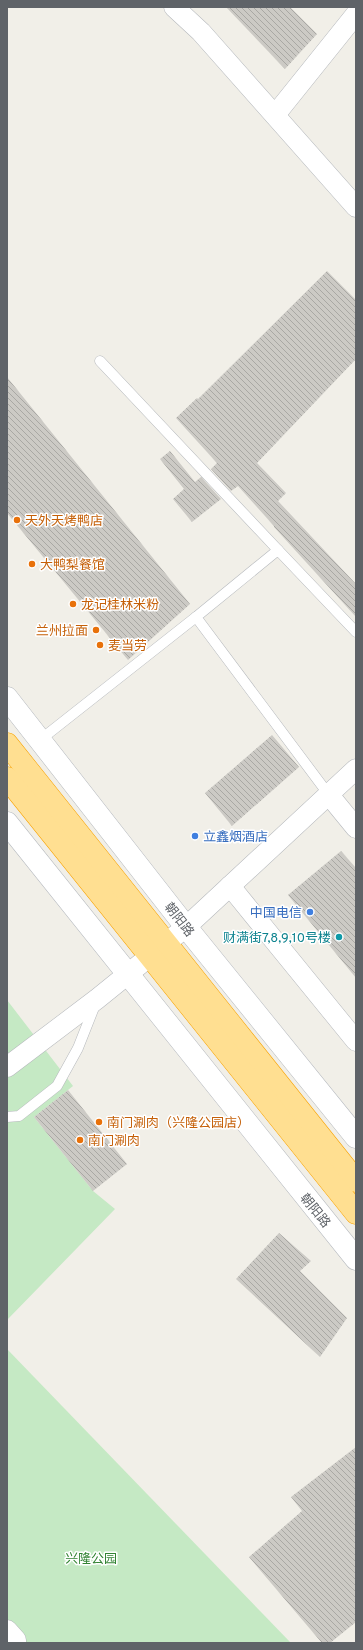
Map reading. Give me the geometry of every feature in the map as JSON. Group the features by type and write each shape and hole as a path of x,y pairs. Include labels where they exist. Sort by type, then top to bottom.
{"highway":[{"name":"朝阳路","path":"7,744 158,950 356,1213"},
{"name":"朝阳路","path":"7,778 158,950 356,1181"}],"street":[{"path":"174,7 201,32 356,207"},
{"path":"275,115 356,13 351,7"},
{"name":"朝阳路","path":"7,698 186,927 356,1137"},
{"path":"7,1067 97,999 186,927 356,769"},
{"path":"329,795 356,828"},
{"name":"朝阳路","path":"7,823 127,975 356,1259"},
{"path":"230,886 356,1040"},
{"path":"7,1630 16,1640 16,1643"}],"lane":[{"path":"100,361 356,632"},
{"path":"40,740 196,617 278,550"},
{"path":"196,617 329,795"},
{"path":"7,1117 19,1116 57,1086 78,1048 97,999"}],"green space":[{"path":"7,1000 73,1086 34,1117 93,1191 115,1209 7,1320"},
{"name":"兴隆公园","path":"7,1349 291,1643 7,1643"}],"building":[{"path":"226,7 290,7 317,34 285,69"},
{"path":"327,271 356,300 356,359 257,463 286,493 278,501 356,584 356,617 238,486 231,491 211,469 217,463 176,418 197,398 198,399"},
{"path":"7,377 190,604 128,660 7,513"},
{"path":"170,451 195,482 201,477 221,499 192,522 173,499 184,489 160,459"},
{"path":"272,735 299,767 232,826 205,793"},
{"name":"财满街7,8,9,10号楼","path":"341,851 356,868 356,978 288,895"},
{"name":"南门涮肉","path":"68,1090 127,1164 93,1191 34,1117"},
{"path":"279,1233 311,1261 300,1271 347,1318 320,1357 236,1279"},
{"path":"356,1447 356,1622 330,1643 322,1643 249,1557 302,1511 291,1497"}],"place":[{"name":"天外天烤鸭店","path":"17,520"},
{"name":"大鸭梨餐馆","path":"32,564"},
{"name":"龙记桂林米粉","path":"73,604"},
{"name":"兰州拉面","path":"96,630"},
{"name":"麦当劳","path":"100,645"},
{"name":"立鑫烟酒店","path":"195,836"},
{"name":"中国电信","path":"310,912"},
{"name":"财满街7,8,9,10号楼","path":"339,937"},
{"name":"南门涮肉（兴隆公园店）","path":"99,1122"},
{"name":"南门涮肉","path":"80,1140"}]}
